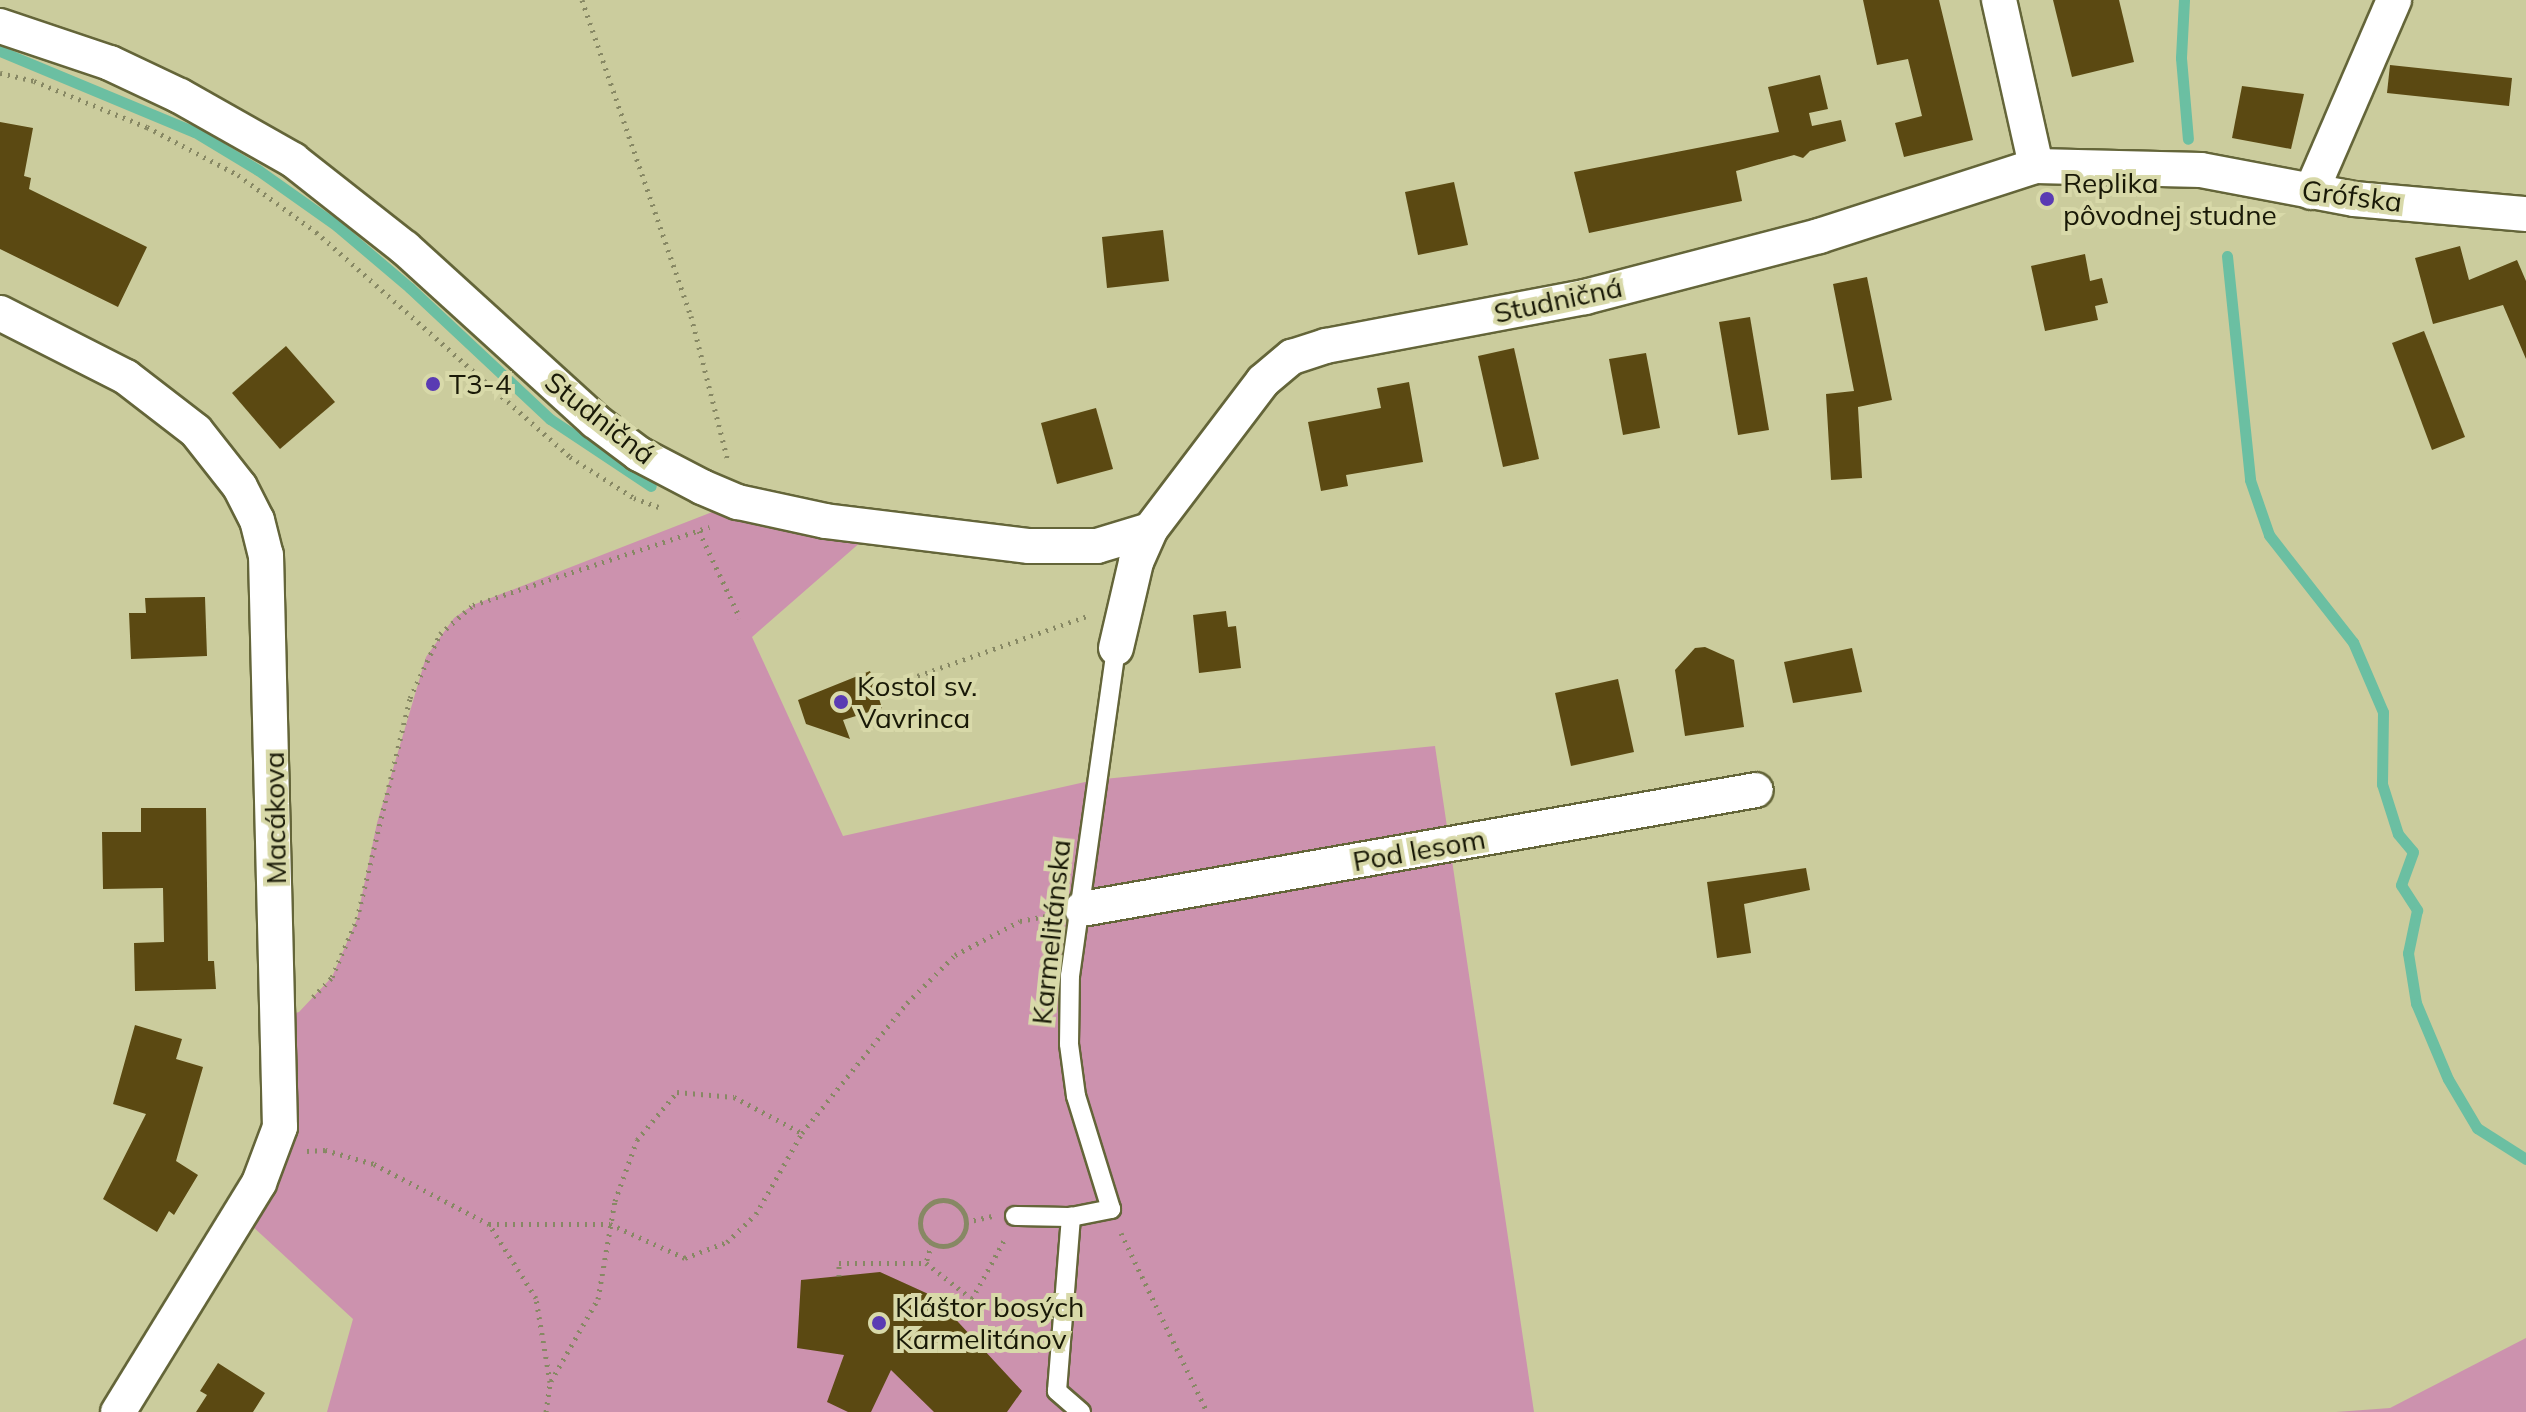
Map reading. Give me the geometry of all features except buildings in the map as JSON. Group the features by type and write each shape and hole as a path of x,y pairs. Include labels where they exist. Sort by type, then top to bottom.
{"street":[{"path":"1999,0 2036,166"},
{"path":"2311,192 2394,0"},
{"name":"Studničná","path":"0,26 110,63 193,102 293,160 405,248 595,421 639,454 738,502 825,521 1029,546 1097,546 1150,530"},
{"name":"Studničná","path":"1116,648 1136,562 1150,530 1263,381 1292,357 1361,339 1585,297 1819,236 2036,166"},
{"name":"Grófska","path":"2036,166 2201,170 2311,192 2526,214"},
{"name":"Macákova","path":"0,313 80,350 163,404 218,455 257,520 266,555 280,1127 274,1152 118,1412"},
{"name":"Pod lesom","path":"1082,909 1756,790"}],"lane":[{"name":"Karmelitánska","path":"1111,1209 1076,1096 1069,1044 1070,976 1082,909 1094,780 1116,648"},
{"path":"1015,1216 1071,1217 1111,1209"},
{"path":"1071,1217 1057,1391 1081,1412"}],"path":[{"path":"279,1018 299,1012 332,977 357,919 410,698 440,634 473,605 712,526 738,502 691,316 582,0"},
{"path":"0,73 34,81 147,127 238,175 316,232 570,457 634,498 673,512"},
{"path":"699,522 712,526"},
{"path":"699,531 740,618"},
{"path":"880,689 1084,618"},
{"path":"274,1152 325,1150 374,1164 489,1224 610,1224 685,1258 727,1242 756,1214 802,1133 907,1003 955,955 1020,921 1082,909"},
{"path":"550,1382 598,1299 610,1224 637,1140 677,1092 734,1097 802,1133"},
{"path":"966,1222 955,1203 934,1201 920,1218 922,1233 932,1243 955,1242 966,1222 980,1218"},
{"path":"1111,1209 1207,1412"},
{"path":"839,1276 839,1263 926,1263 972,1299 1015,1216"},
{"path":"489,1224 536,1298 550,1382 546,1412"},
{"path":"926,1263 932,1243"}],"shaded area":[{"path":"738,502 878,527 752,637 843,836 1094,780 1435,746 1534,1412 327,1412 353,1319 239,1214 259,1183 279,1018 299,1012 332,977 357,919 377,823 426,657 454,618 473,605"},
{"path":"2526,1338 2526,1412 2336,1412 2390,1408"}],"waterway":[{"path":"2184,0 2181,58 2188,139"},
{"path":"0,51 195,132 258,170 337,226 410,288 550,419 651,486"},
{"path":"2227,256 2250,480 2269,535 2353,642 2383,712 2382,784 2398,834 2413,852 2401,885 2417,910 2408,953 2416,1003 2448,1079 2477,1128 2526,1159"}],"place":[{"name":"Replika pôvodnej studne","path":"2047,199"},
{"name":"T3-4","path":"433,384"},
{"name":"Kostol sv. Vavrinca","path":"841,702"},
{"name":"Kláštor bosých Karmelitánov","path":"879,1323"}]}
